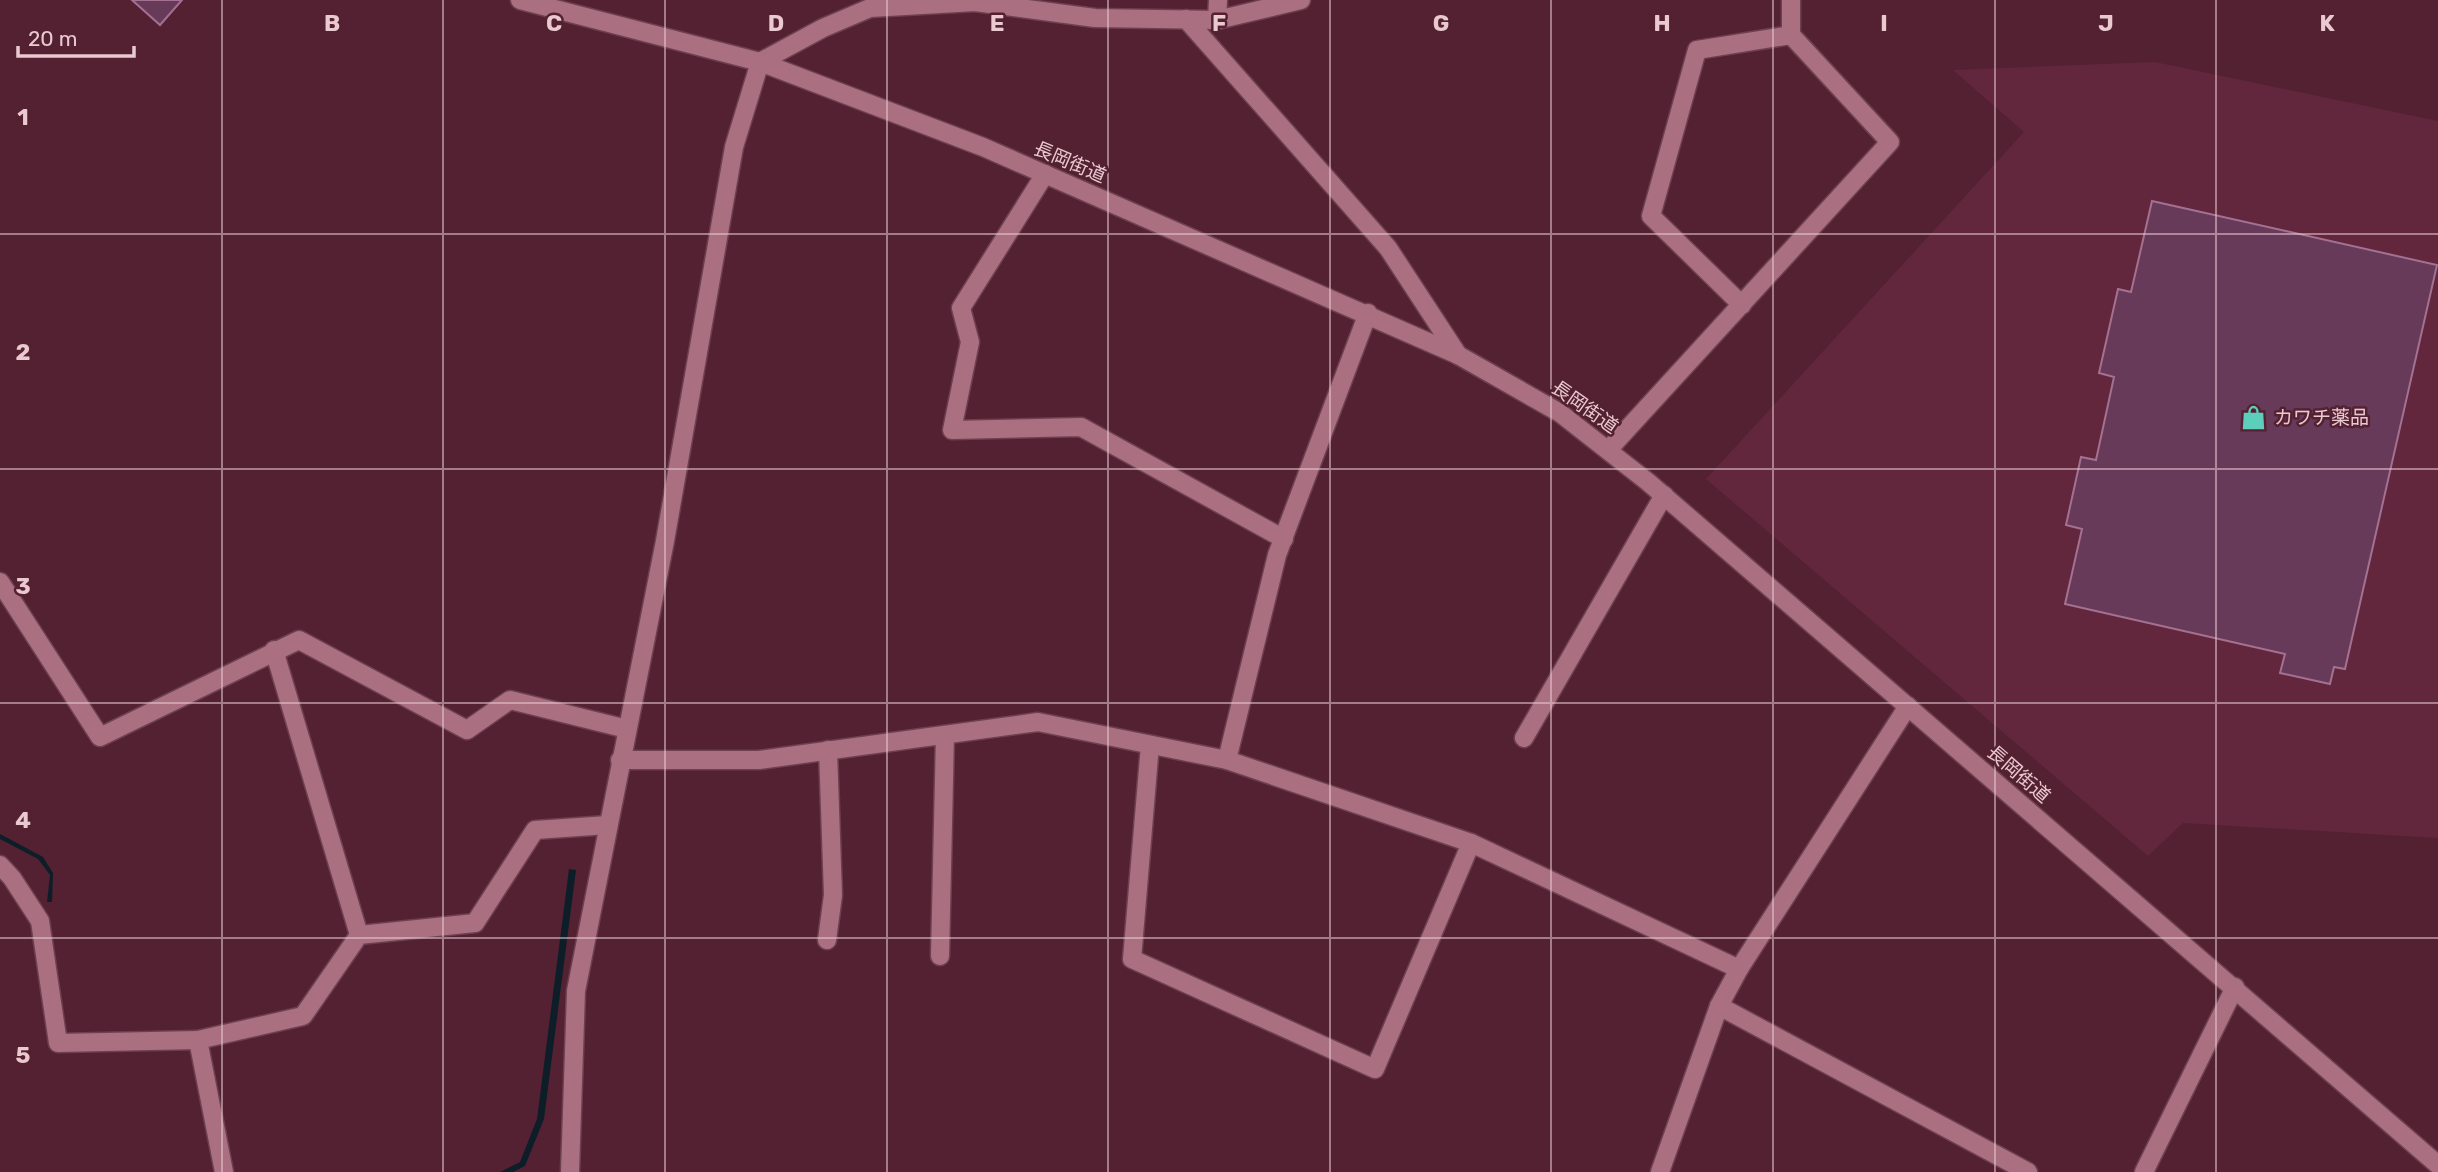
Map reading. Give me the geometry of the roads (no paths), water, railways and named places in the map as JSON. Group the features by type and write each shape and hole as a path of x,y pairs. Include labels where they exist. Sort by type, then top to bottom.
{"street":[{"name":"長岡街道","path":"520,0 760,62 1045,174 1368,313 1458,355 1560,413 1664,495 2438,1165"},
{"path":"1217,20 1218,0"},
{"path":"570,1172 576,991 665,541 734,148 760,62 823,28 870,8 975,2 1095,18 1217,20 1301,0"},
{"path":"1609,449 1890,142 1791,34 1791,0"},
{"path":"1186,19 1388,248 1458,355"},
{"path":"1742,304 1651,216 1697,50 1791,34"},
{"path":"1045,174 961,308 970,342 952,430 1081,427 1284,539"},
{"path":"1227,760 1284,539 1368,313"},
{"path":"1524,738 1664,495"},
{"path":"0,582 100,737 299,640 467,730 510,700 626,729"},
{"path":"274,650 359,936"},
{"path":"1660,1172 1719,1006 1739,969 1908,706"},
{"path":"620,760 759,760 1038,722 1227,760 1471,843 1739,969"},
{"path":"940,956 945,734"},
{"path":"1150,745 1132,959 1375,1069 1471,843"},
{"path":"827,940 833,895 828,750"},
{"path":"0,865 12,878 40,921 58,1042 198,1040 303,1016 359,936 475,923 535,830 608,825"},
{"path":"2144,1172 2235,987"},
{"path":"1719,1006 2028,1172"},
{"path":"198,1040 224,1172"}],"water":[{"path":"0,834 43,857 53,873 52,902 47,902 50,875 38,859 0,839"},
{"path":"569,869 576,870 544,1119 525,1166 513,1172 500,1172 520,1162 537,1119"}],"place":[{"name":"カワチ薬品","path":"2254,417"}]}
